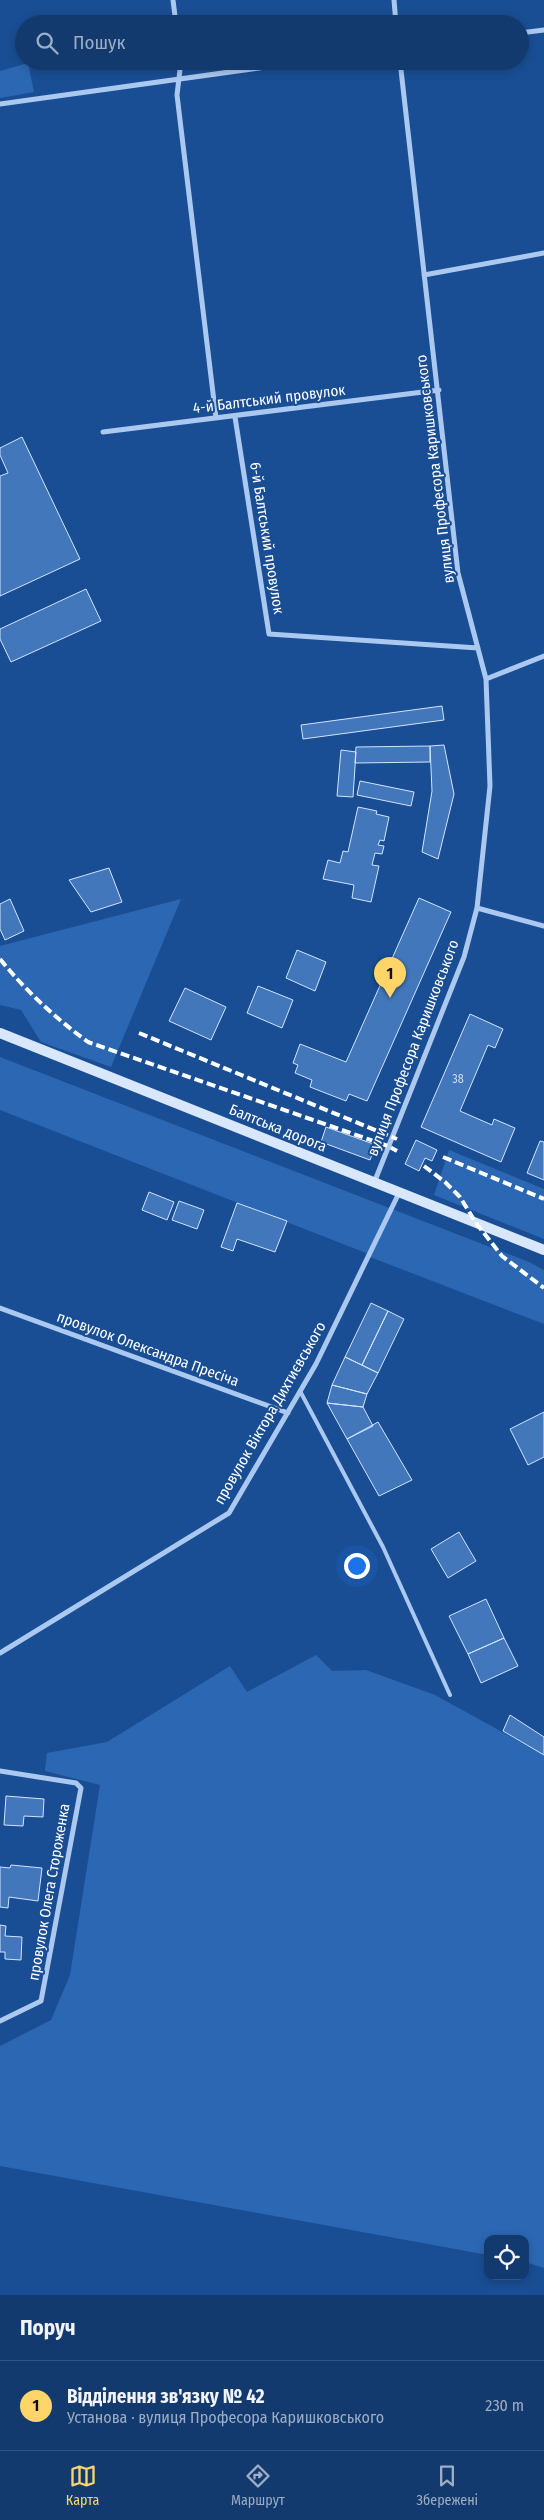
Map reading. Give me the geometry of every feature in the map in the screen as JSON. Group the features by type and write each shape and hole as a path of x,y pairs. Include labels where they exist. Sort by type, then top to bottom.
{"main road":[{"name":"Балтська дорога","path":"0,1033 544,1250"}],"street":[{"path":"173,0 175,15"},
{"path":"394,0 395,15"},
{"path":"529,32 544,30"},
{"path":"180,70 177,95 216,418"},
{"path":"0,104 244,70"},
{"name":"вулиця Професора Каришковського","path":"374,1182 464,957 477,908 490,786 486,678 469,621 458,573 448,499 439,390 401,70"},
{"path":"424,275 544,253"},
{"name":"4-й Балтський провулок","path":"103,432 439,390"},
{"name":"6-й Балтський провулок","path":"235,417 269,634 478,648"},
{"path":"486,678 544,656"},
{"path":"477,908 544,926"},
{"name":"провулок Віктора Дихтиєвського","path":"0,1653 229,1513 316,1364 399,1193"},
{"name":"провулок Олександра Пресіча","path":"0,1308 288,1413"},
{"name":"провулок Олега Стороженка","path":"0,1771 76,1783 80,1788 41,2001 0,2021"}],"lane":[{"path":"300,1391 384,1547 450,1695"}],"shaded area":[{"path":"15,67 15,70 29,70 34,92 0,98 0,71"},
{"path":"181,899 111,1067 41,1042 21,1010 0,1005 0,946"},
{"path":"0,1057 529,1262 544,1270 544,1324 0,1110"},
{"path":"449,1150 544,1189 544,1239 434,1195"},
{"path":"316,1655 332,1671 366,1670 435,1695 544,1755 544,2268 529,2263 529,2235 484,2235 484,2254 0,2166 0,2046 51,2020 70,1975 100,1785 45,1771 47,1753 107,1742 230,1666 247,1692"}],"building":[{"path":"22,437 80,559 0,596 0,476 8,473 0,455 0,448"},
{"path":"86,589 101,621 11,662 0,639 0,629"},
{"path":"442,706 444,720 303,739 301,725"},
{"path":"444,745 454,794 438,859 422,852 432,791 430,746"},
{"path":"430,746 430,762 355,763 356,747"},
{"path":"341,750 356,752 353,797 337,796"},
{"path":"360,781 414,792 411,806 357,795"},
{"path":"358,807 377,811 376,814 389,817 384,841 380,840 378,845 384,846 382,854 375,853 372,865 379,866 371,902 352,898 354,885 323,879 328,860 340,863 343,851 348,852"},
{"path":"109,868 122,902 91,912 69,880"},
{"path":"419,898 451,912 367,1101 349,1094 346,1101 310,1087 312,1080 295,1073 298,1065 293,1063 300,1044 346,1062"},
{"path":"10,899 24,931 5,940 0,929 0,904"},
{"path":"297,950 326,962 315,991 286,978"},
{"path":"258,986 293,1000 282,1028 247,1013"},
{"path":"185,988 226,1007 211,1040 169,1021"},
{"path":"470,1014 503,1029 495,1048 488,1045 460,1111 492,1125 494,1119 515,1128 501,1162 421,1127"},
{"path":"326,1127 376,1145 370,1160 321,1142"},
{"path":"416,1140 437,1150 432,1161 425,1158 419,1171 405,1164"},
{"path":"540,1141 544,1142 544,1180 527,1173"},
{"path":"149,1192 174,1202 167,1220 142,1210"},
{"path":"179,1201 204,1210 197,1229 172,1220"},
{"path":"237,1203 287,1221 275,1252 237,1239 233,1251 221,1247"},
{"path":"371,1303 388,1311 362,1365 345,1357"},
{"path":"388,1311 404,1319 378,1373 362,1365"},
{"path":"345,1357 378,1373 367,1394 332,1385"},
{"path":"332,1385 367,1394 363,1407 327,1403"},
{"path":"327,1403 363,1407 373,1426 347,1439"},
{"path":"544,1412 544,1457 528,1465 510,1429"},
{"path":"378,1422 412,1480 379,1496 347,1439"},
{"path":"459,1532 476,1561 448,1578 431,1549"},
{"path":"486,1599 504,1638 468,1654 449,1616"},
{"path":"504,1638 518,1666 481,1683 468,1654"},
{"path":"510,1715 544,1737 544,1755 503,1731"},
{"path":"6,1796 44,1799 43,1817 24,1816 23,1826 4,1825"},
{"path":"11,1865 42,1868 38,1901 9,1897 8,1908 0,1907 0,1867 10,1868"},
{"path":"0,1925 6,1926 5,1936 22,1937 21,1960 5,1959 5,1952 0,1952"}],"railway":[{"path":"0,959 41,1003 88,1042 388,1146 397,1151"},
{"path":"139,1033 397,1139"},
{"path":"443,1157 544,1199"},
{"path":"424,1166 445,1182 460,1197 476,1223 502,1256 544,1288"}],"place":[{"name":"Відділення зв'язку № 42","path":"390,998"}]}
